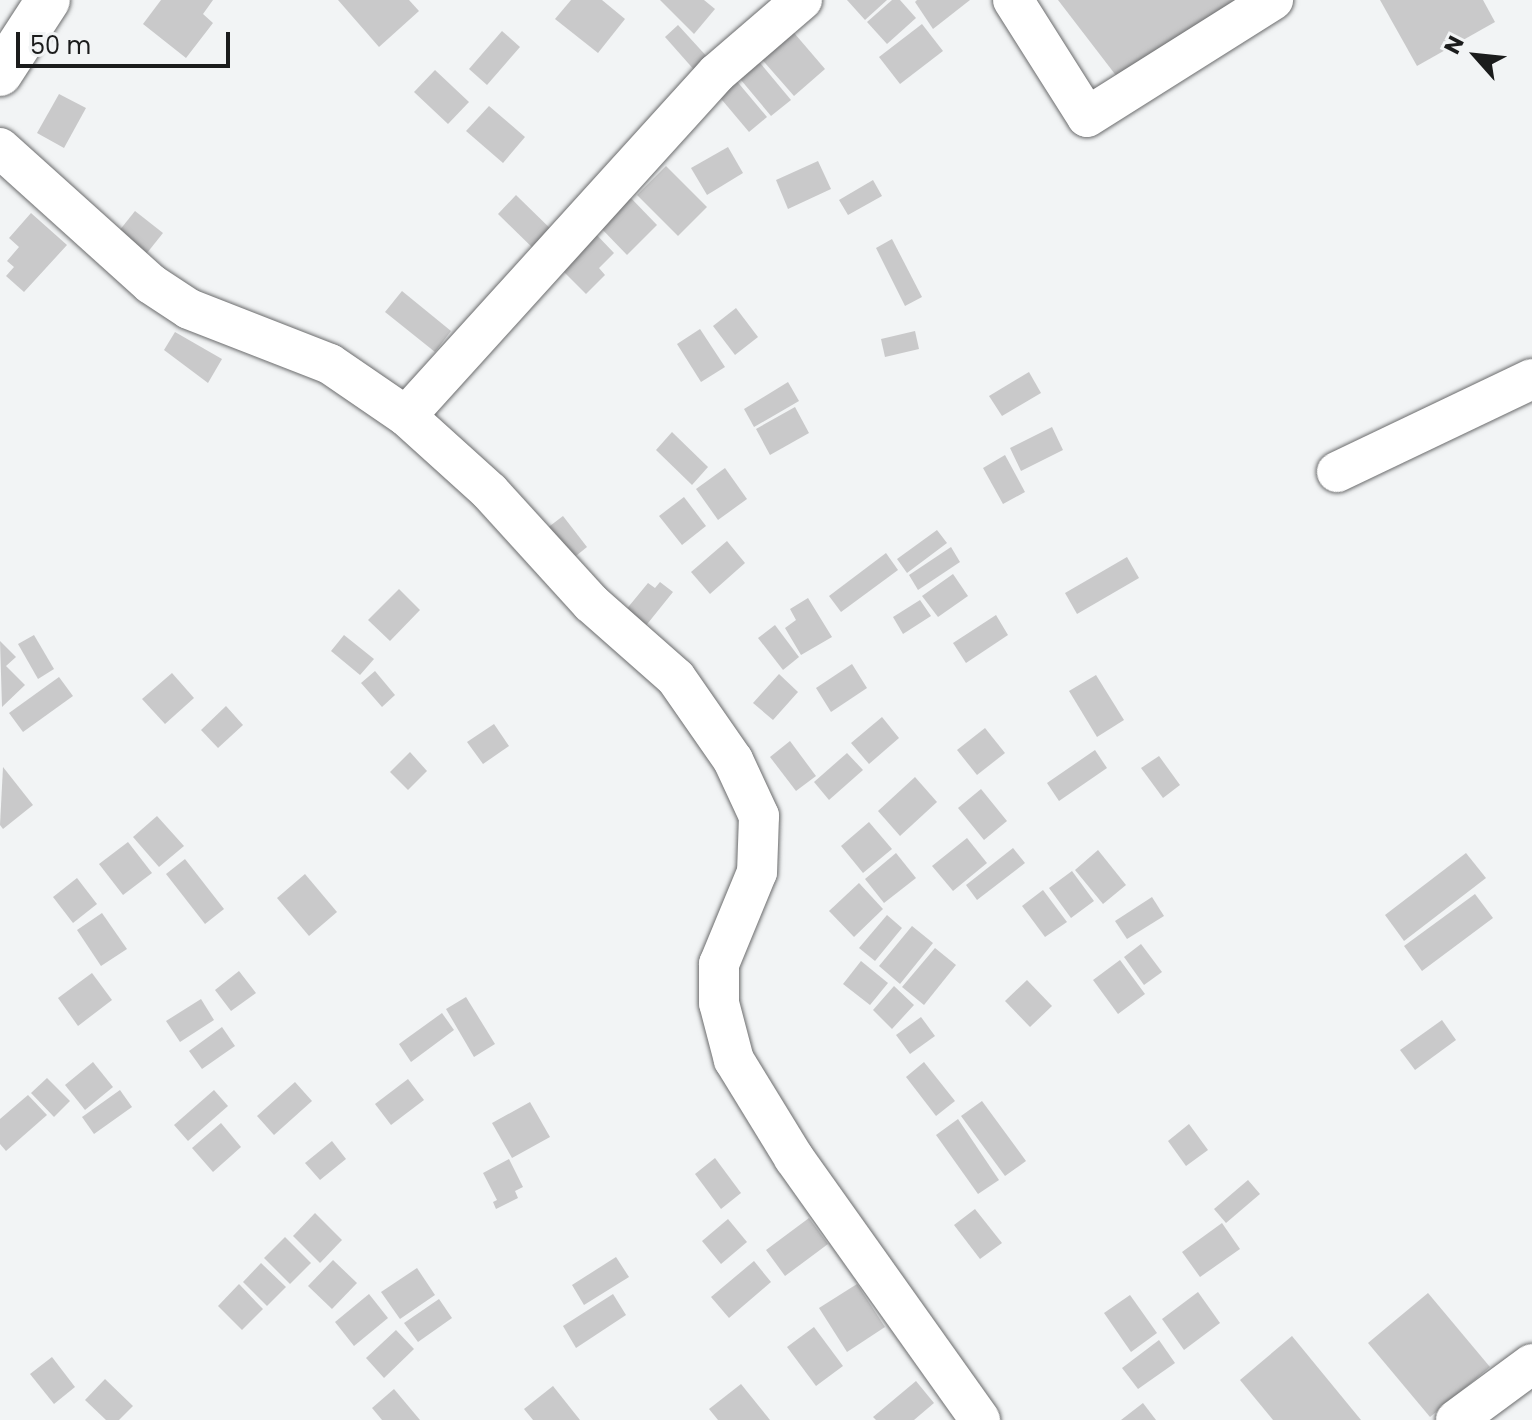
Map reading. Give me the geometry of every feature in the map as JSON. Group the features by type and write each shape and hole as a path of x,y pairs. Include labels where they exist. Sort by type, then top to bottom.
{"main road":[{"path":"0,74 48,0"}],"street":[{"path":"406,416 717,73 802,0"},
{"path":"1013,0 1087,117 1273,0"},
{"path":"0,148 151,284 189,309 330,364 406,416 490,492 591,603 665,667 733,760 759,816 761,842 757,872 719,964 719,1003 734,1060 794,1158 980,1420"},
{"path":"1337,472 1532,379"},
{"path":"1456,1420 1532,1364"}],"building":[{"path":"161,0 213,0 203,14 213,23 186,58 143,24"},
{"path":"338,0 409,0 419,11 379,47"},
{"path":"571,0 602,0 625,19 598,53 555,19"},
{"path":"660,0 704,0 715,9 694,34"},
{"path":"847,0 887,0 865,20"},
{"path":"892,0 900,0 916,18 887,44 867,22"},
{"path":"917,0 970,0 933,29 915,2"},
{"path":"1058,0 1238,0 1121,82"},
{"path":"1380,0 1483,0 1495,22 1417,66"},
{"path":"922,24 943,51 900,84 879,57"},
{"path":"678,25 710,60 696,72 665,37"},
{"path":"789,27 825,69 794,96 758,55"},
{"path":"502,31 520,47 487,85 469,69"},
{"path":"756,58 791,100 771,116 736,74"},
{"path":"435,70 469,102 448,124 414,92"},
{"path":"735,79 767,117 749,132 717,94"},
{"path":"59,94 86,108 64,148 37,133"},
{"path":"489,106 525,137 503,163 466,131"},
{"path":"728,147 743,173 707,195 691,168"},
{"path":"818,161 831,189 788,209 776,180"},
{"path":"666,166 707,207 678,236 637,195"},
{"path":"873,180 882,196 848,215 839,200"},
{"path":"516,195 560,238 542,257 498,214"},
{"path":"628,195 657,225 627,255 598,225"},
{"path":"135,211 163,233 139,263 111,241"},
{"path":"31,213 67,245 24,292 6,276 14,267 7,261 19,247 9,238"},
{"path":"592,230 614,253 599,268 605,275 586,294 557,265"},
{"path":"892,239 922,297 905,306 876,248"},
{"path":"402,291 451,331 435,352 385,312"},
{"path":"736,308 758,337 735,355 713,326"},
{"path":"700,329 725,367 701,382 677,344"},
{"path":"915,331 919,349 885,357 881,339"},
{"path":"175,332 222,359 208,383 164,350"},
{"path":"1029,372 1041,393 1002,416 989,396"},
{"path":"788,382 799,401 754,427 744,409"},
{"path":"795,407 809,433 770,455 756,429"},
{"path":"1052,427 1063,450 1021,471 1010,448"},
{"path":"672,432 708,467 692,485 656,450"},
{"path":"1005,455 1025,492 1003,504 983,468"},
{"path":"725,468 747,499 718,520 696,489"},
{"path":"684,497 706,526 682,545 659,516"},
{"path":"563,516 587,547 566,564 542,532"},
{"path":"937,530 947,543 907,573 897,559"},
{"path":"727,541 745,563 710,594 691,572"},
{"path":"951,547 960,562 918,590 909,575"},
{"path":"886,553 898,570 841,612 829,596"},
{"path":"1127,557 1139,578 1077,614 1065,593"},
{"path":"953,574 968,596 938,617 922,596"},
{"path":"660,582 673,592 640,633 620,617 648,583 655,588"},
{"path":"399,589 420,610 390,641 368,620"},
{"path":"808,598 832,637 801,655 785,628 796,620 790,609"},
{"path":"920,600 931,616 903,634 893,617"},
{"path":"996,615 1008,635 966,663 953,643"},
{"path":"775,625 799,657 783,670 758,638"},
{"path":"34,635 54,669 38,679 18,644"},
{"path":"344,635 374,659 360,675 331,651"},
{"path":"0,641 16,657 6,666 25,685 2,707"},
{"path":"852,664 867,688 831,712 816,688"},
{"path":"375,671 395,695 382,707 361,683"},
{"path":"172,673 194,698 165,724 142,699"},
{"path":"779,674 798,692 773,720 753,703"},
{"path":"1096,675 1124,720 1097,737 1069,691"},
{"path":"59,677 73,696 23,732 9,713"},
{"path":"226,706 243,725 218,748 201,730"},
{"path":"882,717 899,738 869,764 851,743"},
{"path":"494,724 509,746 483,764 467,742"},
{"path":"985,728 1005,753 977,775 957,750"},
{"path":"790,741 816,776 796,791 770,757"},
{"path":"1095,750 1107,768 1059,801 1047,783"},
{"path":"410,752 427,771 408,790 390,772"},
{"path":"847,753 863,770 829,800 814,782"},
{"path":"1159,756 1180,785 1163,798 1141,768"},
{"path":"3,767 33,805 3,829 0,825"},
{"path":"915,777 937,802 900,836 878,811"},
{"path":"981,789 1007,821 984,840 958,808"},
{"path":"157,816 184,846 159,867 133,837"},
{"path":"869,822 892,849 863,873 841,846"},
{"path":"967,838 987,863 953,891 932,866"},
{"path":"128,842 152,873 123,895 99,864"},
{"path":"1013,848 1025,863 977,900 966,885"},
{"path":"1098,850 1126,885 1103,904 1075,870"},
{"path":"896,853 916,878 884,903 865,879"},
{"path":"1466,853 1486,878 1404,941 1385,915"},
{"path":"185,859 224,909 205,924 166,874"},
{"path":"1072,871 1094,901 1071,918 1049,888"},
{"path":"305,874 337,912 309,936 277,898"},
{"path":"77,878 97,904 73,923 53,897"},
{"path":"859,883 883,909 854,937 829,911"},
{"path":"1043,890 1067,922 1045,937 1022,906"},
{"path":"1475,894 1493,918 1422,971 1404,946"},
{"path":"1152,897 1164,916 1127,939 1115,921"},
{"path":"102,913 127,949 101,966 77,930"},
{"path":"887,915 902,928 875,961 859,948"},
{"path":"912,926 933,943 900,984 879,966"},
{"path":"1141,944 1162,972 1144,985 1124,957"},
{"path":"935,948 956,965 924,1005 902,987"},
{"path":"1120,960 1145,994 1118,1014 1093,980"},
{"path":"861,961 888,983 870,1005 843,984"},
{"path":"239,971 256,993 231,1011 215,990"},
{"path":"92,973 112,1000 78,1026 58,998"},
{"path":"1027,980 1052,1006 1030,1027 1005,1001"},
{"path":"894,986 914,1005 892,1029 873,1010"},
{"path":"466,997 495,1044 474,1057 446,1009"},
{"path":"201,999 214,1020 180,1042 166,1021"},
{"path":"442,1013 454,1030 411,1062 399,1044"},
{"path":"921,1017 935,1036 910,1054 896,1035"},
{"path":"1442,1020 1456,1040 1415,1070 1400,1050"},
{"path":"222,1027 235,1046 202,1069 189,1051"},
{"path":"93,1062 113,1087 85,1110 65,1085"},
{"path":"924,1062 955,1101 936,1116 906,1077"},
{"path":"47,1078 70,1101 54,1117 31,1093"},
{"path":"408,1079 424,1100 391,1125 375,1104"},
{"path":"295,1082 312,1101 274,1135 257,1116"},
{"path":"120,1090 132,1107 94,1134 82,1117"},
{"path":"214,1090 228,1106 188,1141 174,1125"},
{"path":"28,1095 47,1115 6,1151 0,1144 0,1119"},
{"path":"982,1101 1026,1161 1005,1176 961,1116"},
{"path":"530,1102 550,1137 512,1158 492,1123"},
{"path":"958,1119 999,1180 978,1194 936,1135"},
{"path":"221,1123 241,1147 213,1172 192,1148"},
{"path":"1189,1124 1208,1150 1186,1166 1168,1141"},
{"path":"332,1141 346,1159 320,1180 305,1163"},
{"path":"715,1158 741,1193 721,1209 695,1174"},
{"path":"509,1159 523,1187 515,1191 518,1198 496,1209 493,1202 497,1200 483,1173"},
{"path":"1248,1180 1260,1194 1226,1223 1214,1209"},
{"path":"975,1209 1002,1243 980,1259 954,1225"},
{"path":"315,1213 342,1240 320,1263 293,1236"},
{"path":"809,1218 828,1244 785,1276 766,1250"},
{"path":"728,1219 747,1242 721,1264 702,1241"},
{"path":"1222,1223 1240,1249 1200,1277 1182,1252"},
{"path":"285,1237 311,1263 290,1284 264,1258"},
{"path":"616,1257 629,1277 584,1305 572,1285"},
{"path":"333,1260 357,1283 332,1309 308,1286"},
{"path":"754,1261 771,1282 729,1318 711,1297"},
{"path":"261,1263 286,1287 267,1306 243,1282"},
{"path":"417,1268 435,1295 400,1319 381,1292"},
{"path":"239,1284 263,1309 242,1330 218,1306"},
{"path":"857,1284 885,1327 847,1352 819,1308"},
{"path":"1198,1292 1220,1323 1184,1350 1162,1319"},
{"path":"1428,1293 1490,1367 1430,1417 1368,1343"},
{"path":"369,1294 388,1318 354,1346 335,1322"},
{"path":"613,1294 626,1315 576,1348 563,1326"},
{"path":"1130,1295 1157,1333 1131,1352 1104,1313"},
{"path":"439,1299 452,1318 418,1342 404,1323"},
{"path":"814,1327 843,1366 816,1386 787,1347"},
{"path":"396,1330 414,1349 384,1378 366,1358"},
{"path":"1292,1336 1361,1420 1273,1420 1240,1380"},
{"path":"1159,1340 1175,1363 1138,1389 1122,1368"},
{"path":"52,1357 75,1387 54,1404 30,1374"},
{"path":"105,1379 133,1406 119,1420 106,1420 85,1400"},
{"path":"916,1381 934,1403 914,1420 876,1420 873,1417"},
{"path":"741,1384 770,1420 718,1420 709,1409"},
{"path":"553,1386 580,1420 533,1420 524,1409"},
{"path":"394,1389 420,1420 382,1420 372,1408"},
{"path":"1143,1403 1156,1420 1121,1420"}]}
